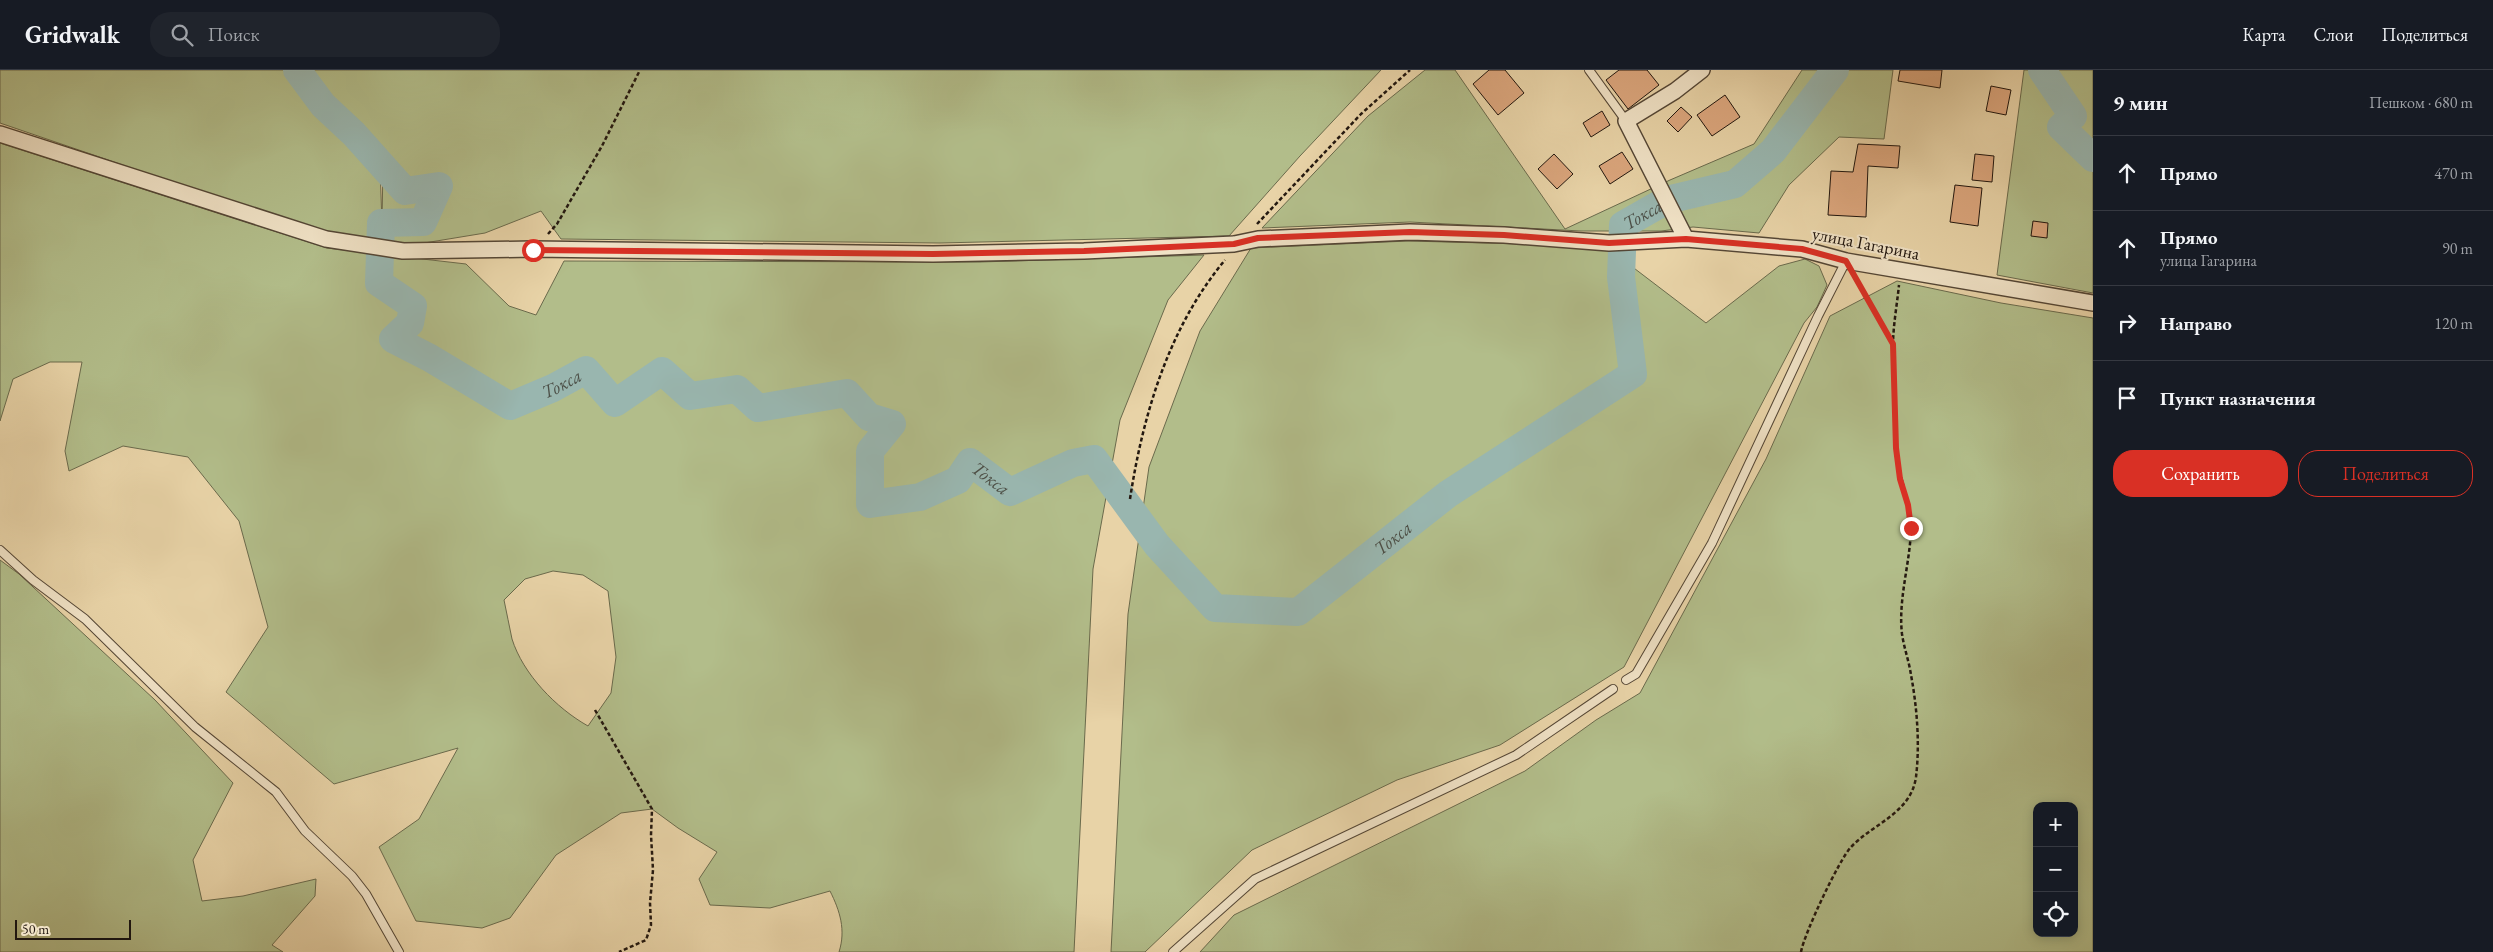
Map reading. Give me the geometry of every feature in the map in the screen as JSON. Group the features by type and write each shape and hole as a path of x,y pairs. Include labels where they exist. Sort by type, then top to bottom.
{"street":[{"path":"1686,239 1626,121 1675,91 1702,70"},
{"name":"улица Гагарина","path":"0,134 326,240 403,251 533,250 933,254 1084,251 1234,244 1242,241 1410,232 1504,235 1609,243 1629,240 1686,239 1802,249 1846,261 2093,302"}],"lane":[{"path":"1589,70 1626,121"},
{"path":"1626,680 1636,674 1712,543 1818,316 1846,261"},
{"path":"0,550 33,580 85,619 195,727 276,792 305,831 352,876 366,894 399,952"},
{"path":"1173,952 1255,879 1516,755 1613,689"}],"path":[{"path":"533,250 557,224 602,146 640,70"},
{"path":"1130,499 1137,450 1157,384 1182,325 1212,276 1242,241 1361,114 1410,70"},
{"path":"1846,261 1893,344"},
{"path":"1801,952 1817,910 1850,848 1874,826 1893,816 1906,802 1916,778 1918,738 1911,676 1902,634 1902,602 1911,528 1908,505 1900,479 1896,448 1893,344 1901,269"},
{"path":"595,710 652,809 651,835 654,870 650,903 651,925 646,940 619,952"}],"green space":[{"path":"0,70 294,70 322,106 380,166 382,224 383,163 325,103 301,70 1381,70 1300,156 1229,236 940,243 561,239 541,211 485,233 406,246 327,235 0,123"},
{"path":"1425,70 1455,70 1565,229 1670,180 1754,144 1802,70 1893,70 1884,139 1839,137 1789,185 1759,233 1693,227 1661,231 1581,231 1410,222 1262,228 1368,116"},
{"path":"2024,70 2093,70 2093,293 1997,275"},
{"path":"0,143 327,248 466,264 509,306 536,315 564,261 980,262 1204,255 1168,300 1120,420 1093,569 1074,952 839,952 842,936 841,921 830,891 770,908 710,905 699,879 717,852 678,828 652,809 621,813 556,855 510,918 482,928 416,921 379,847 419,819 458,748 334,784 226,692 268,627 239,521 188,457 123,446 69,471 65,451 82,362 50,362 13,379 0,421","holes":["553,571 583,575 608,591 616,657 611,693 588,726 564,710 532,677 517,652 512,639 504,600 525,579"]},
{"path":"1408,241 1605,246 1706,323 1779,266 1805,259 1819,266 1827,285 1817,307 1804,323 1624,667 1500,745 1397,780 1252,850 1145,952 1111,952 1128,614 1149,467 1200,331 1251,248"},
{"path":"1897,281 2001,303 2093,318 2093,952 1200,952 1234,915 1525,771 1596,720 1640,693 1766,459 1830,316"},
{"path":"0,560 19,574 155,700 233,783 193,860 202,901 243,896 316,879 315,896 272,945 283,952 0,952"}],"building":[{"path":"1489,70 1505,70 1524,93 1498,115 1473,84"},
{"path":"1619,70 1647,70 1659,85 1628,109 1606,80"},
{"path":"1900,70 1942,70 1940,88 1898,81"},
{"path":"1991,86 2011,90 2006,115 1986,111"},
{"path":"1725,95 1740,117 1712,136 1697,115"},
{"path":"1681,107 1692,117 1678,132 1667,121"},
{"path":"1602,111 1610,125 1591,137 1583,123"},
{"path":"1858,144 1900,146 1898,168 1868,166 1866,217 1828,215 1831,171 1853,172"},
{"path":"1622,152 1633,169 1610,184 1599,166"},
{"path":"1554,154 1573,174 1557,189 1538,169"},
{"path":"1975,154 1994,156 1992,182 1972,180"},
{"path":"1955,185 1982,188 1978,226 1950,222"},
{"path":"2033,221 2048,223 2047,238 2031,236"}],"waterway":[{"name":"Токса","path":"297,70 323,105 354,134 405,191 439,186 423,222 381,223 379,283 413,306 410,323 393,339 430,358 510,406 553,388 586,370 615,403 662,371 690,396 737,389 758,408 847,393 869,417 892,424 870,451 870,504 920,497 958,480 970,462 1010,492 1073,463 1094,459 1157,545 1215,608 1298,612 1448,494 1633,374 1621,277 1623,225 1667,200 1735,184 1773,151 1835,70"},
{"name":"Токса","path":"2042,70 2073,116 2061,127 2093,158"}],"route":[{"path":"533,250 933,254 1084,251 1234,244 1258,238 1410,232 1504,235 1609,243 1629,240 1686,239 1802,249 1846,261 1893,344 1896,448 1900,479 1908,505 1911,528"}]}
